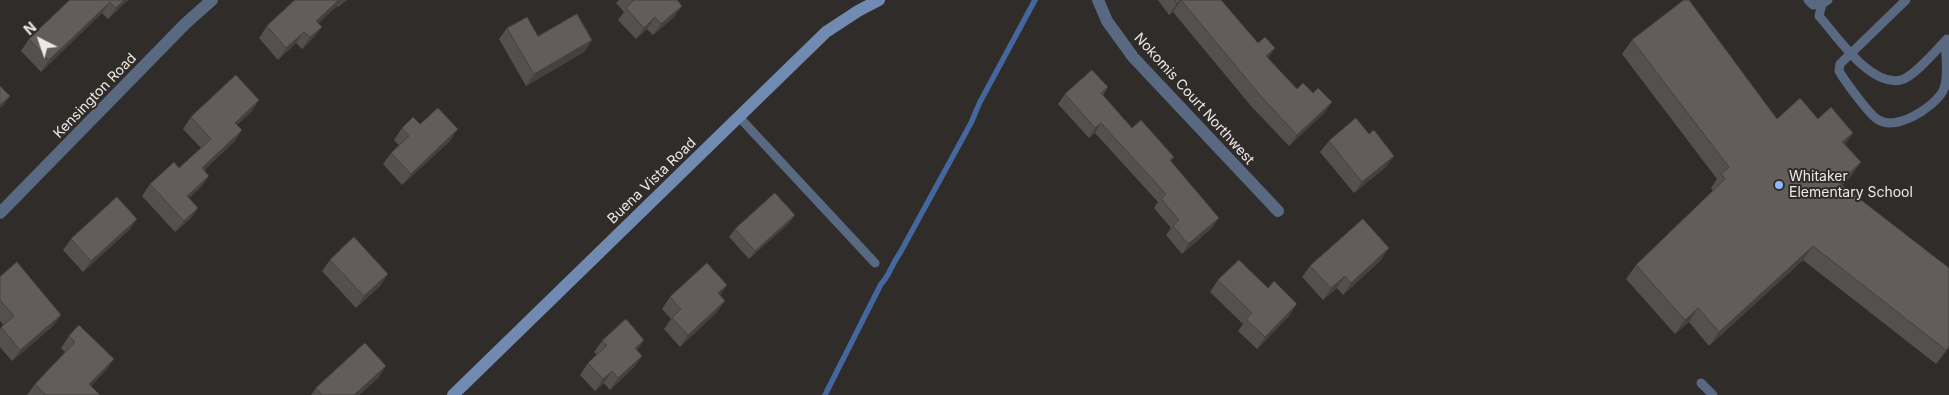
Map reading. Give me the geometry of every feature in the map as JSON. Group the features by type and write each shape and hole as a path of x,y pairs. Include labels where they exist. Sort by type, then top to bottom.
{"street":[{"name":"Kensington Road","path":"0,213 186,23 212,0"},
{"name":"Buena Vista Road","path":"453,395 826,32 858,10 879,0"},
{"name":"Nokomis Court Northwest","path":"1098,0 1108,21 1133,57 1278,211"}],"lane":[{"path":"1808,0 1812,5 1826,2"},
{"path":"1906,0 1840,64 1839,71 1844,81 1877,119 1891,124 1921,114 1944,91 1947,67 1947,39"},
{"path":"1826,2 1819,16 1866,69 1884,80 1901,80 1914,72 1947,39"},
{"path":"739,117 875,263"},
{"path":"1701,383 1713,395"}],"building":[{"path":"70,0 124,0 116,8 110,2 49,60 29,39"},
{"path":"295,0 339,0 316,21 322,27 310,37 304,32 286,48 267,26"},
{"path":"632,0 677,0 682,6 661,24 655,17 644,28 626,8"},
{"path":"1181,0 1221,0 1258,43 1265,37 1275,48 1266,56 1297,89 1303,83 1313,93 1318,88 1332,102 1297,135 1259,94"},
{"name":"Whitaker Elementary School","path":"1684,0 1689,0 1777,119 1800,98 1818,119 1831,107 1853,133 1842,142 1861,162 1839,183 1949,268 1949,346 1946,350 1813,246 1719,332 1698,308 1685,320 1636,265 1725,179 1721,174 1729,167 1632,40"},
{"path":"577,14 592,40 534,74 507,28 527,17 538,36"},
{"path":"1092,70 1108,87 1101,93 1132,128 1141,120 1174,157 1170,160 1219,218 1188,244 1173,226 1179,220 1161,199 1166,194 1101,123 1095,128 1065,94"},
{"path":"236,75 259,100 235,123 242,130 202,168 209,176 187,196 198,208 184,221 150,184 174,162 179,168 211,139 191,117"},
{"path":"0,86 10,96 0,105"},
{"path":"438,108 458,129 411,174 391,153 409,136 402,128 413,117 420,124"},
{"path":"1356,118 1369,134 1374,130 1394,156 1362,182 1329,141"},
{"path":"775,193 795,215 755,251 735,229"},
{"path":"117,197 137,219 91,261 71,239"},
{"path":"1363,219 1389,248 1351,283 1345,276 1331,288 1310,266"},
{"path":"354,237 388,274 364,296 330,260"},
{"path":"1239,260 1268,288 1274,281 1297,304 1265,337 1246,319 1252,313 1218,280"},
{"path":"17,262 61,315 20,350 1,327 14,316 0,300 0,277"},
{"path":"707,263 727,285 718,293 725,301 688,335 672,318 681,309 670,297"},
{"path":"626,319 644,340 635,348 642,356 618,378 612,371 603,379 588,363 607,345 602,341"},
{"path":"79,325 114,359 89,384 100,395 46,395 35,384 75,342 69,336"},
{"path":"365,343 386,366 354,395 322,395 316,388"}],"waterway":[{"path":"825,395 881,284 971,123 980,102 1035,0"}],"place":[{"name":"Whitaker Elementary School","path":"1779,185"}]}
